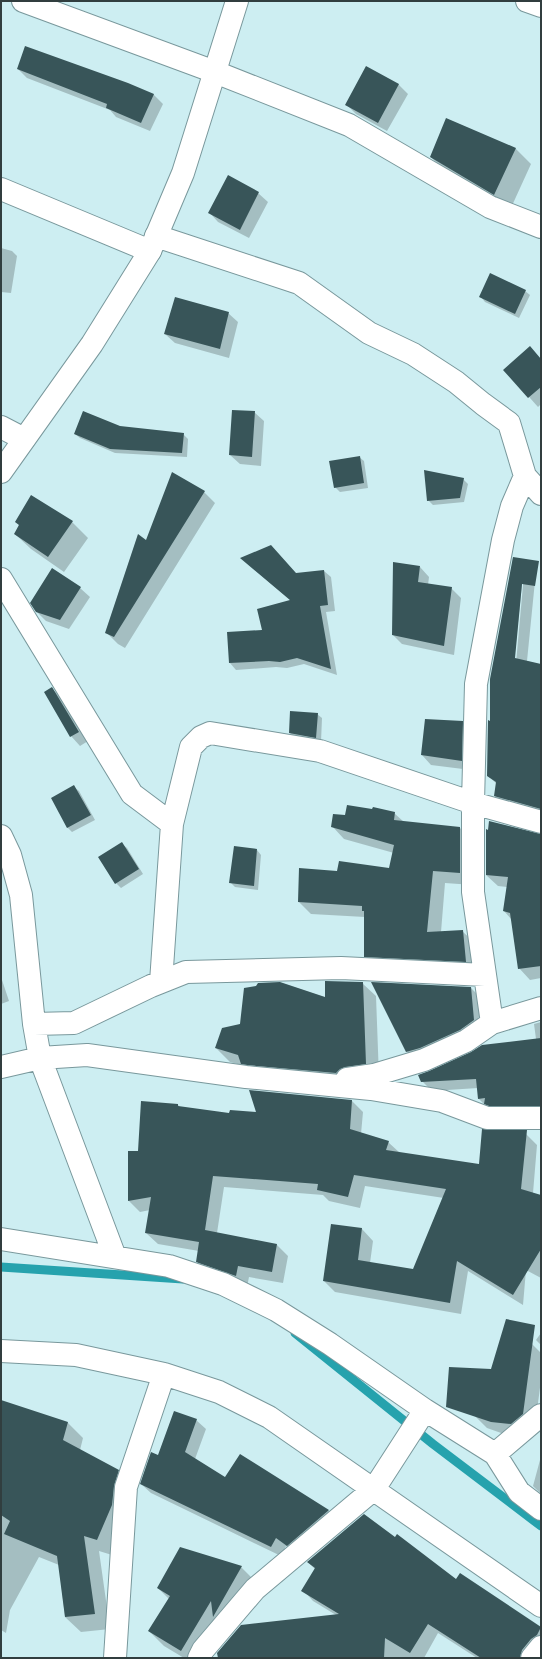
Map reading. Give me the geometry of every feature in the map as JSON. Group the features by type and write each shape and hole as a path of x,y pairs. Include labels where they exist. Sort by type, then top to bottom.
{"street":[{"path":"23,1 215,72 349,124 490,207 541,227"},
{"path":"1,472 92,344 153,244 182,174 237,1"},
{"path":"527,1 541,6"},
{"path":"1,189 153,244 299,283 369,333 413,354 456,382 510,423 525,476 541,494"},
{"path":"1,427 24,439"},
{"path":"492,1023 473,892 473,803 476,684 503,540 512,506 525,476"},
{"path":"1,579 132,794 172,824"},
{"path":"161,982 172,824 191,747 210,732 320,751 473,803 541,822"},
{"path":"1,836 10,855 21,895 34,1024 40,1058 115,1257"},
{"path":"34,1024 74,1023 161,982 186,972 333,968 485,975"},
{"path":"318,1084 374,1075 424,1060 466,1042 492,1023 541,1008"},
{"path":"1,1067 40,1058 87,1054 246,1077 370,1089 442,1101 487,1118 541,1118"},
{"path":"1,1239 169,1266 223,1284 276,1310 330,1344 425,1410 495,1454 519,1492 541,1510"},
{"path":"1,1351 76,1355 164,1374 219,1392 269,1417 541,1606"},
{"path":"115,1658 126,1487 164,1374"},
{"path":"199,1658 203,1650 254,1589 374,1489 425,1410"},
{"path":"495,1454 541,1415"},
{"path":"532,1658 541,1647"}],"building":[{"path":"25,46 128,83 154,94 141,123 106,108 107,104 17,69"},
{"path":"366,66 399,84 378,123 345,105"},
{"path":"446,118 516,148 494,195 430,157"},
{"path":"228,175 259,192 240,230 208,213"},
{"path":"490,273 526,290 515,314 479,297"},
{"path":"175,297 229,312 220,349 164,334"},
{"path":"530,346 541,359 541,387 528,398 503,370"},
{"path":"232,410 255,411 252,457 229,455"},
{"path":"83,411 120,426 184,433 182,453 110,449 74,434"},
{"path":"360,456 364,483 334,488 329,461"},
{"path":"424,470 464,478 460,498 427,501"},
{"path":"172,472 205,491 114,637 105,633 138,534 146,540"},
{"path":"31,495 73,521 48,557 14,534 19,525 15,522"},
{"path":"271,545 296,573 324,570 328,605 320,606 331,669 297,658 280,662 269,661 229,663 227,632 262,630 257,609 290,600 240,558"},
{"path":"513,557 539,561 535,586 522,584 515,658 541,664 541,809 494,796 496,782 487,776 488,720 490,721 490,679"},
{"path":"393,562 420,566 418,582 452,587 444,646 392,635"},
{"path":"52,568 81,587 60,620 36,612 30,603"},
{"path":"52,687 79,732 70,737 44,692"},
{"path":"290,711 318,713 316,738 289,733"},
{"path":"425,719 463,721 462,761 421,755"},
{"path":"74,785 91,815 67,828 51,798"},
{"path":"347,805 372,809 373,807 395,812 394,820 460,827 460,873 433,871 427,932 463,930 466,962 364,957 364,911 362,911 362,906 298,902 299,868 337,871 339,861 389,868 394,845 331,827 333,814 345,815"},
{"path":"489,821 541,834 541,966 518,969 510,913 503,911 508,877 486,875 486,829 488,830"},
{"path":"122,842 139,869 115,884 98,857"},
{"path":"234,846 257,849 254,886 229,883"},
{"path":"325,981 363,982 366,1064 345,1067 336,1073 247,1065 241,1064 238,1055 215,1048 222,1028 240,1024 244,988 256,986 258,983 280,982 325,997"},
{"path":"371,982 471,987 474,1020 460,1030 420,1048 406,1052"},
{"path":"541,1038 541,1106 489,1106 484,1104 485,1098 478,1099 476,1079 421,1082 418,1075 471,1052 482,1045"},
{"path":"249,1090 352,1100 350,1129 389,1141 386,1150 479,1164 482,1129 527,1130 521,1189 541,1195 541,1249 513,1295 457,1261 450,1303 323,1281 331,1224 362,1228 358,1260 413,1269 446,1189 354,1175 348,1197 317,1190 318,1184 213,1176 205,1230 277,1244 272,1272 238,1266 236,1276 196,1262 199,1242 145,1233 151,1197 128,1201 128,1151 138,1151 141,1101 178,1104 178,1106 229,1113 230,1110 256,1112"},
{"path":"506,1319 535,1325 523,1414 511,1424 491,1422 446,1407 449,1367 491,1369"},
{"path":"1,1400 68,1422 63,1440 119,1470 114,1486 112,1505 97,1540 84,1536 95,1614 65,1617 57,1556 4,1534 10,1521 1,1515"},
{"path":"174,1411 197,1419 185,1452 225,1477 240,1454 329,1510 287,1546 276,1538 271,1547 140,1484 151,1452 158,1455"},
{"path":"364,1514 395,1537 397,1534 456,1579 460,1573 541,1627 537,1635 531,1639 522,1650 520,1658 481,1658 428,1624 410,1653 385,1638 384,1658 218,1658 217,1653 241,1625 339,1614 301,1591 315,1568 307,1562"},
{"path":"180,1547 242,1566 213,1617 211,1601 181,1651 148,1631 170,1596 157,1588"}],"waterway":[{"path":"1,1267 183,1279"},
{"path":"295,1333 433,1444 541,1526"}]}
